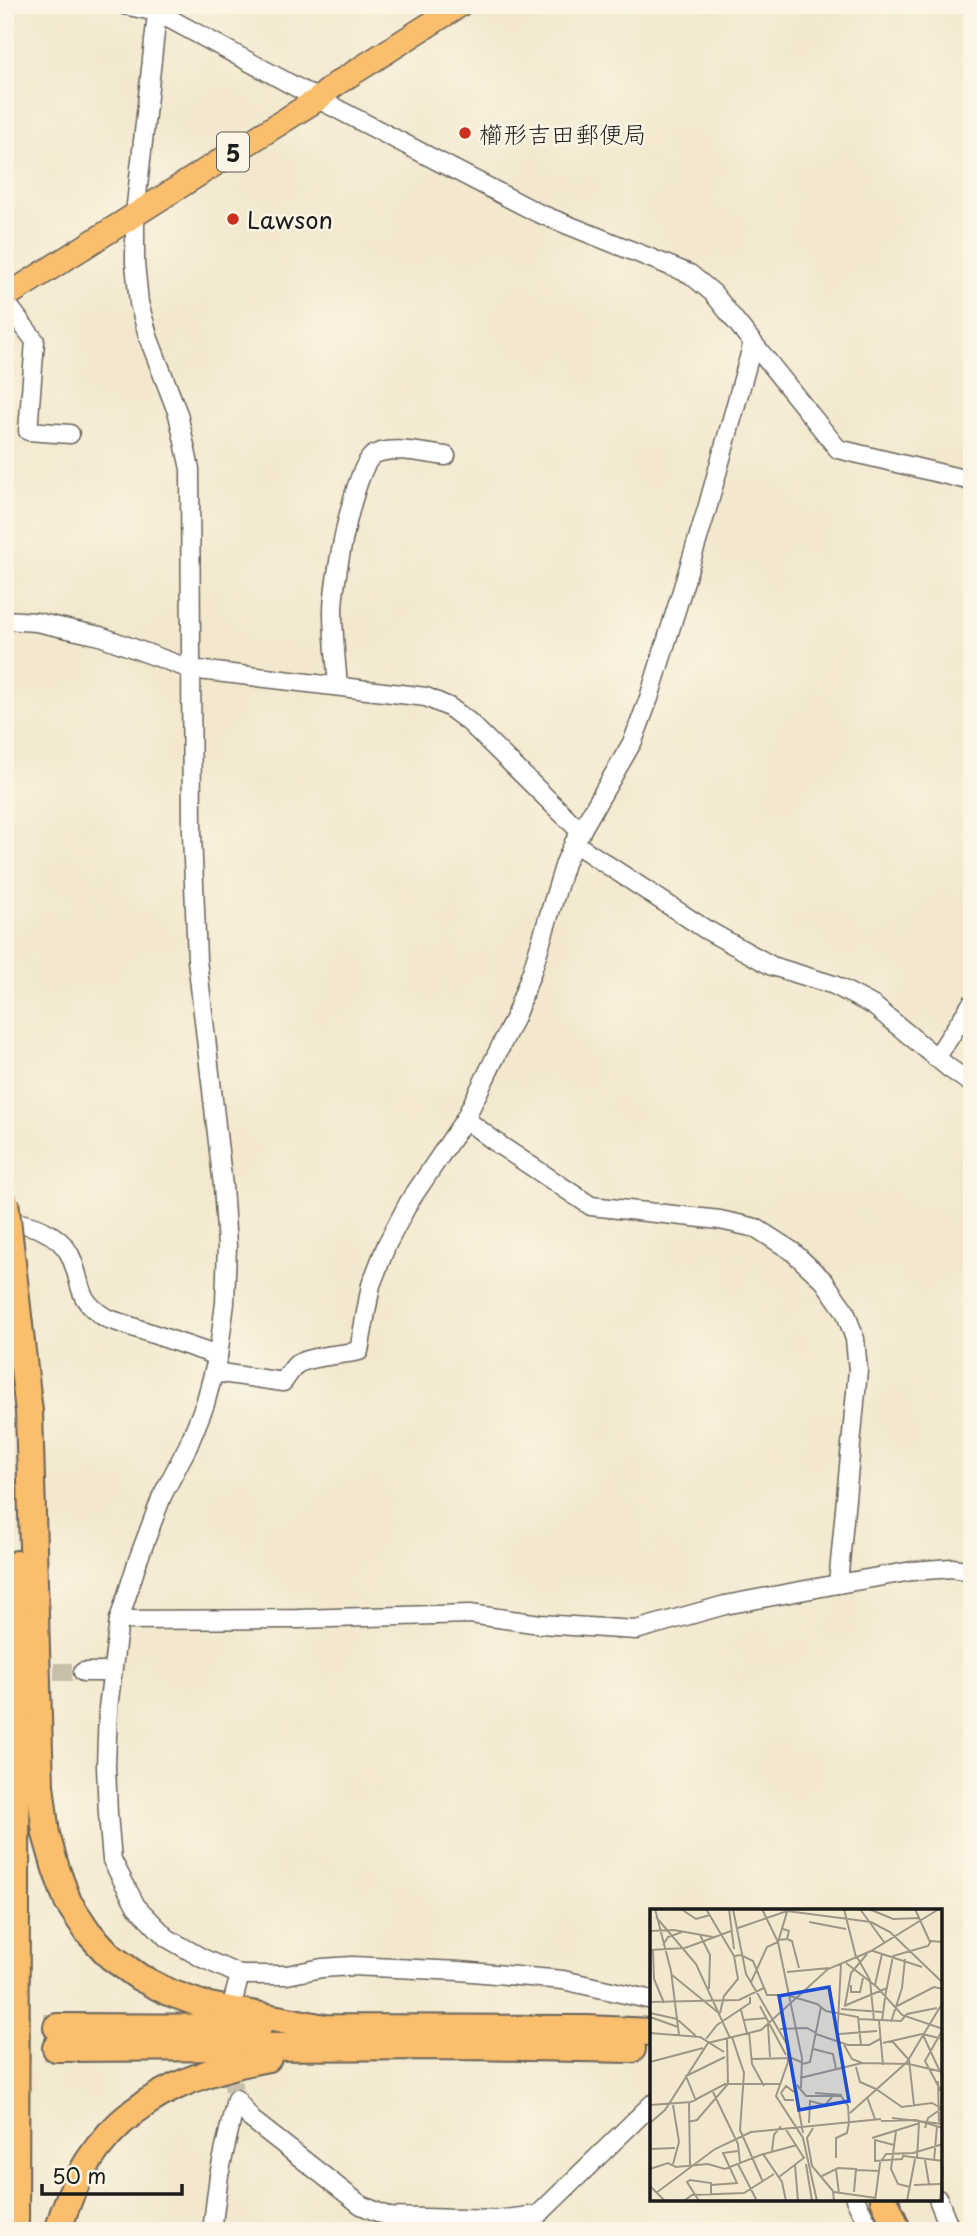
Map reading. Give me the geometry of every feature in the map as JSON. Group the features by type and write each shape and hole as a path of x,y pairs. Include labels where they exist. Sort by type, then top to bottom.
{"highway":[{"path":"5,1202 15,1325 17,1461 15,2231"},
{"path":"5,1230 15,1325 29,1412 40,1786 46,1833 56,1869 68,1902 88,1932 111,1957 139,1977 168,1992 204,2005 325,2038 482,2046 650,2050"},
{"path":"57,2037 325,2038 588,2029 650,2032"},
{"path":"58,2231 75,2181 92,2153 115,2127 138,2107 166,2091 241,2063 325,2038"},
{"path":"885,2201 898,2231"},
{"path":"904,2201 915,2231"}],"main road":[{"name":"5","path":"5,299 460,5"}],"street":[{"path":"124,5 157,9 317,99 538,213 690,274 713,293 838,450 972,481"},
{"path":"157,9 135,214 135,263 139,303 149,338 178,414 190,468 192,834 197,960 223,1186 227,1246 225,1303 216,1364 205,1404 188,1446 162,1496 119,1620 112,1672 106,1766 112,1860 136,1906 167,1938 240,1975 287,1975 322,1968 352,1966 460,1971 563,1980 650,2000"},
{"path":"5,299 35,341 28,431 70,434"},
{"path":"5,1220 43,1230 58,1239 69,1254 82,1296 91,1309 106,1318 216,1364 283,1382 296,1365 312,1359 359,1350 371,1285 387,1244 409,1202 465,1119 515,1017 565,863 577,837 633,741 708,509 752,343"},
{"path":"338,686 333,611 336,572 356,488 371,457 386,449 446,456"},
{"path":"5,620 36,622 100,636 190,669 426,697 449,707 469,722 577,837 705,929 772,967 834,985 874,1006 972,1084"},
{"path":"936,1058 972,1003"},
{"path":"465,1119 591,1206 720,1220 756,1228 792,1251 824,1281 845,1311 855,1339 858,1370 838,1584"},
{"path":"119,1620 470,1614 540,1624 636,1630 725,1605 912,1571 952,1568 972,1571"},
{"path":"83,1672 112,1672"},
{"path":"234,1997 240,1975"},
{"path":"212,2231 219,2175 235,2094 251,2119 361,2205 389,2217 497,2225 538,2216 650,2106"},
{"path":"856,2201 872,2231"},
{"path":"939,2201 951,2231"}],"tunnel":[{"path":"27,1672 83,1672"},
{"path":"5,2027 57,2027"},
{"path":"5,2047 56,2048"},
{"path":"227,2056 234,2090"}],"place":[{"name":"櫛形吉田郵便局","path":"465,133"},
{"name":"Lawson","path":"233,219"}]}
